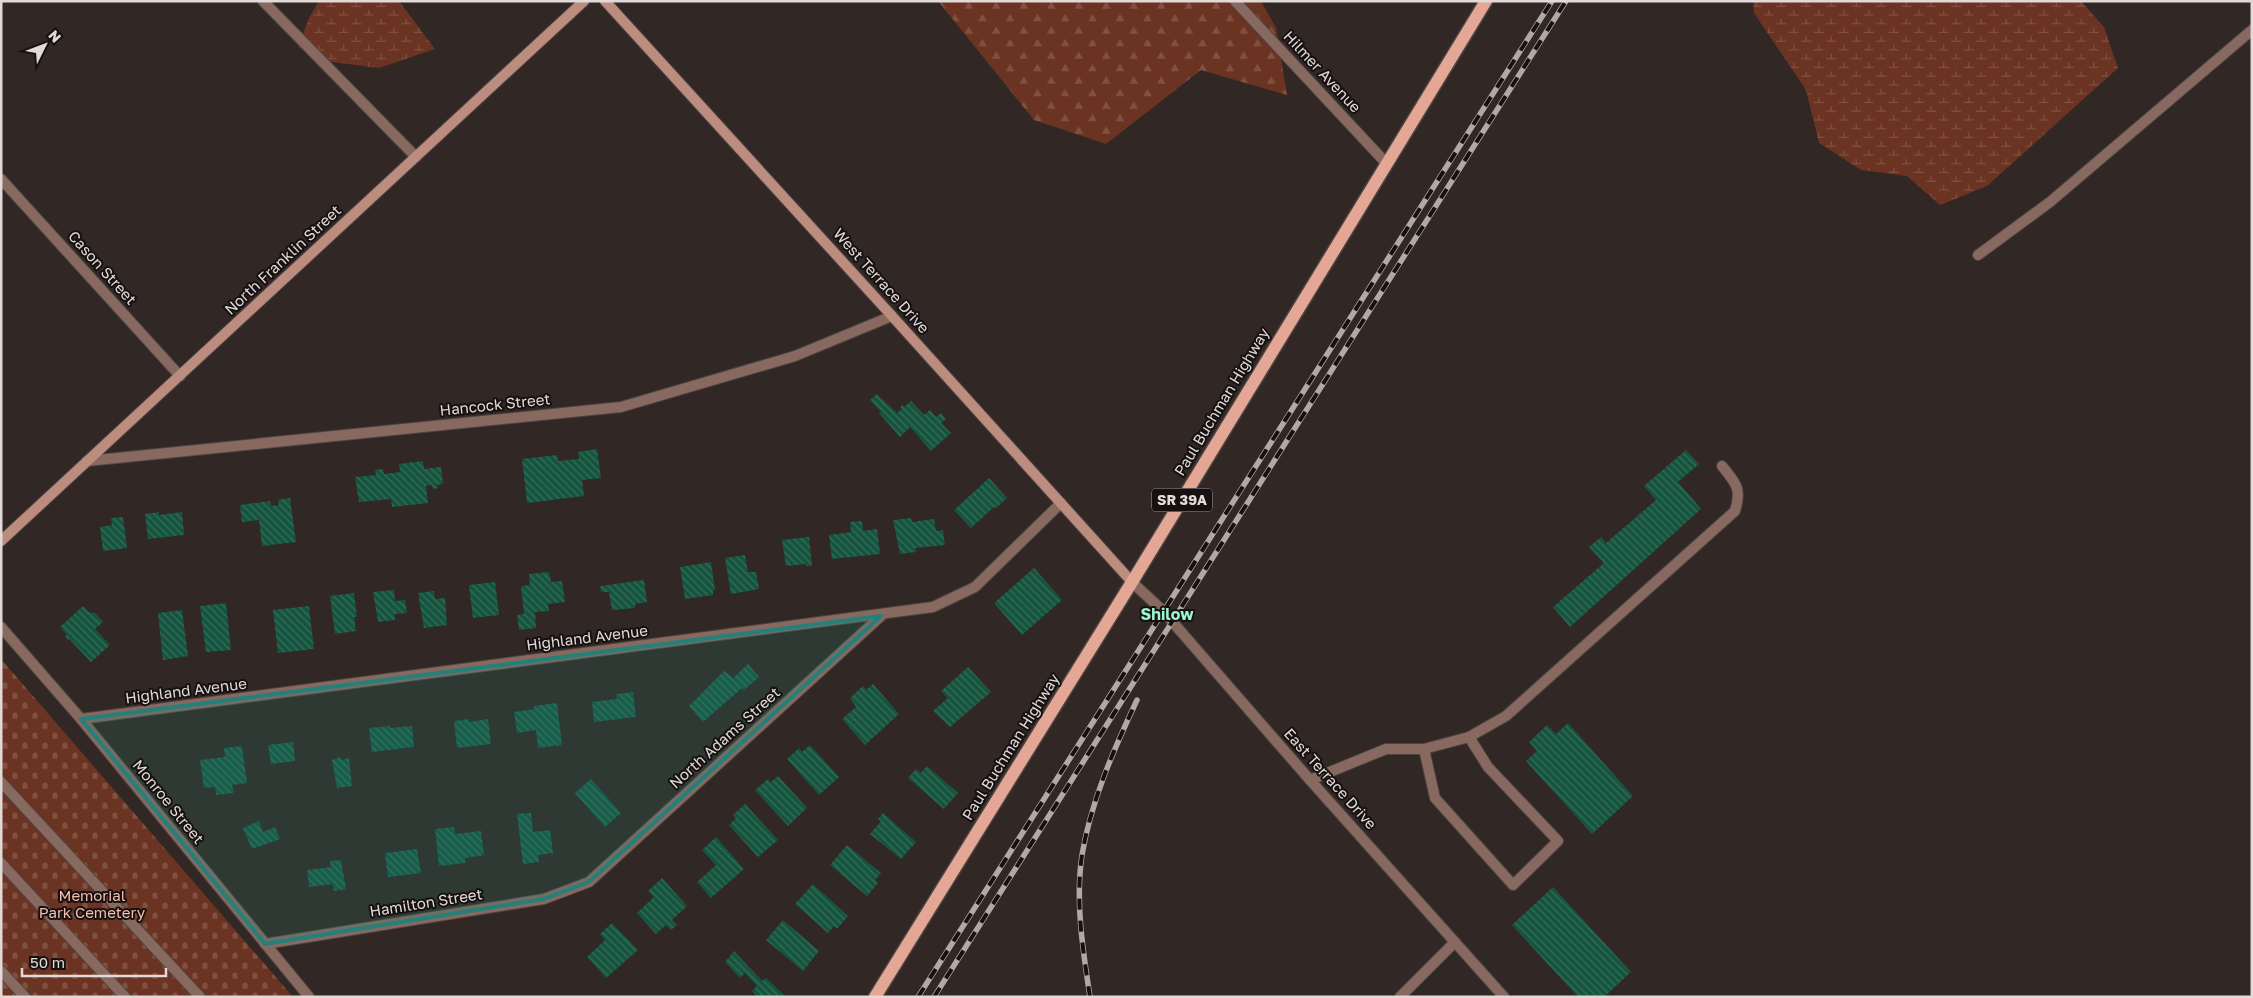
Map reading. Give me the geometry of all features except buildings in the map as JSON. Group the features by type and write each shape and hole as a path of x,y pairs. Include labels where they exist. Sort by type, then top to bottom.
{"main road":[{"name":"Paul Buchman Highway","path":"875,997 1132,582 1486,1"}],"street":[{"path":"264,1 416,157"},
{"name":"North Franklin Street","path":"1,541 584,1"},
{"name":"West Terrace Drive","path":"605,1 1132,582"},
{"name":"Hilmer Avenue","path":"1235,1 1386,163"},
{"path":"1978,255 2050,202 2252,30"},
{"name":"Cason Street","path":"1,179 180,376"},
{"name":"Hancock Street","path":"88,461 620,407 795,356 892,316"},
{"path":"1310,780 1386,749 1424,748 1469,737 1506,716 1735,512 1739,498 1736,482 1722,466"},
{"name":"Highland Avenue","path":"81,719 881,616 933,607 975,587 1060,503"},
{"name":"East Terrace Drive","path":"1132,582 1163,611 1310,780 1504,997"},
{"name":"North Adams Street","path":"589,882 881,616"},
{"name":"Monroe Street","path":"1,627 81,719 308,996"},
{"path":"1424,748 1435,798 1513,885 1558,841 1488,767 1469,737"},
{"path":"1,782 200,997"},
{"path":"1,863 125,997"},
{"name":"Hamilton Street","path":"265,944 544,899 589,882"},
{"path":"1400,997 1455,942"},
{"path":"1,971 25,997"}],"highlighted area":[{"path":"881,616 589,882 544,899 265,944 81,719"}],"green space":[{"path":"319,1 399,1 435,49 379,68 324,61 298,47 309,18"},
{"path":"938,1 1261,1 1276,28 1287,95 1201,70 1106,144 1034,120"},
{"path":"1753,1 2081,1 2104,27 2118,68 1987,186 1940,205 1907,176 1861,170 1819,143 1806,90 1754,13"},
{"name":"Memorial Park Cemetery","path":"1,659 293,997 1,997"}],"railway":[{"path":"918,997 1552,1"},
{"path":"934,997 1566,1"},
{"path":"1090,997 1079,891 1082,855 1097,795 1137,700"}],"district":[{"name":"Shilow","path":"1167,614"}]}
